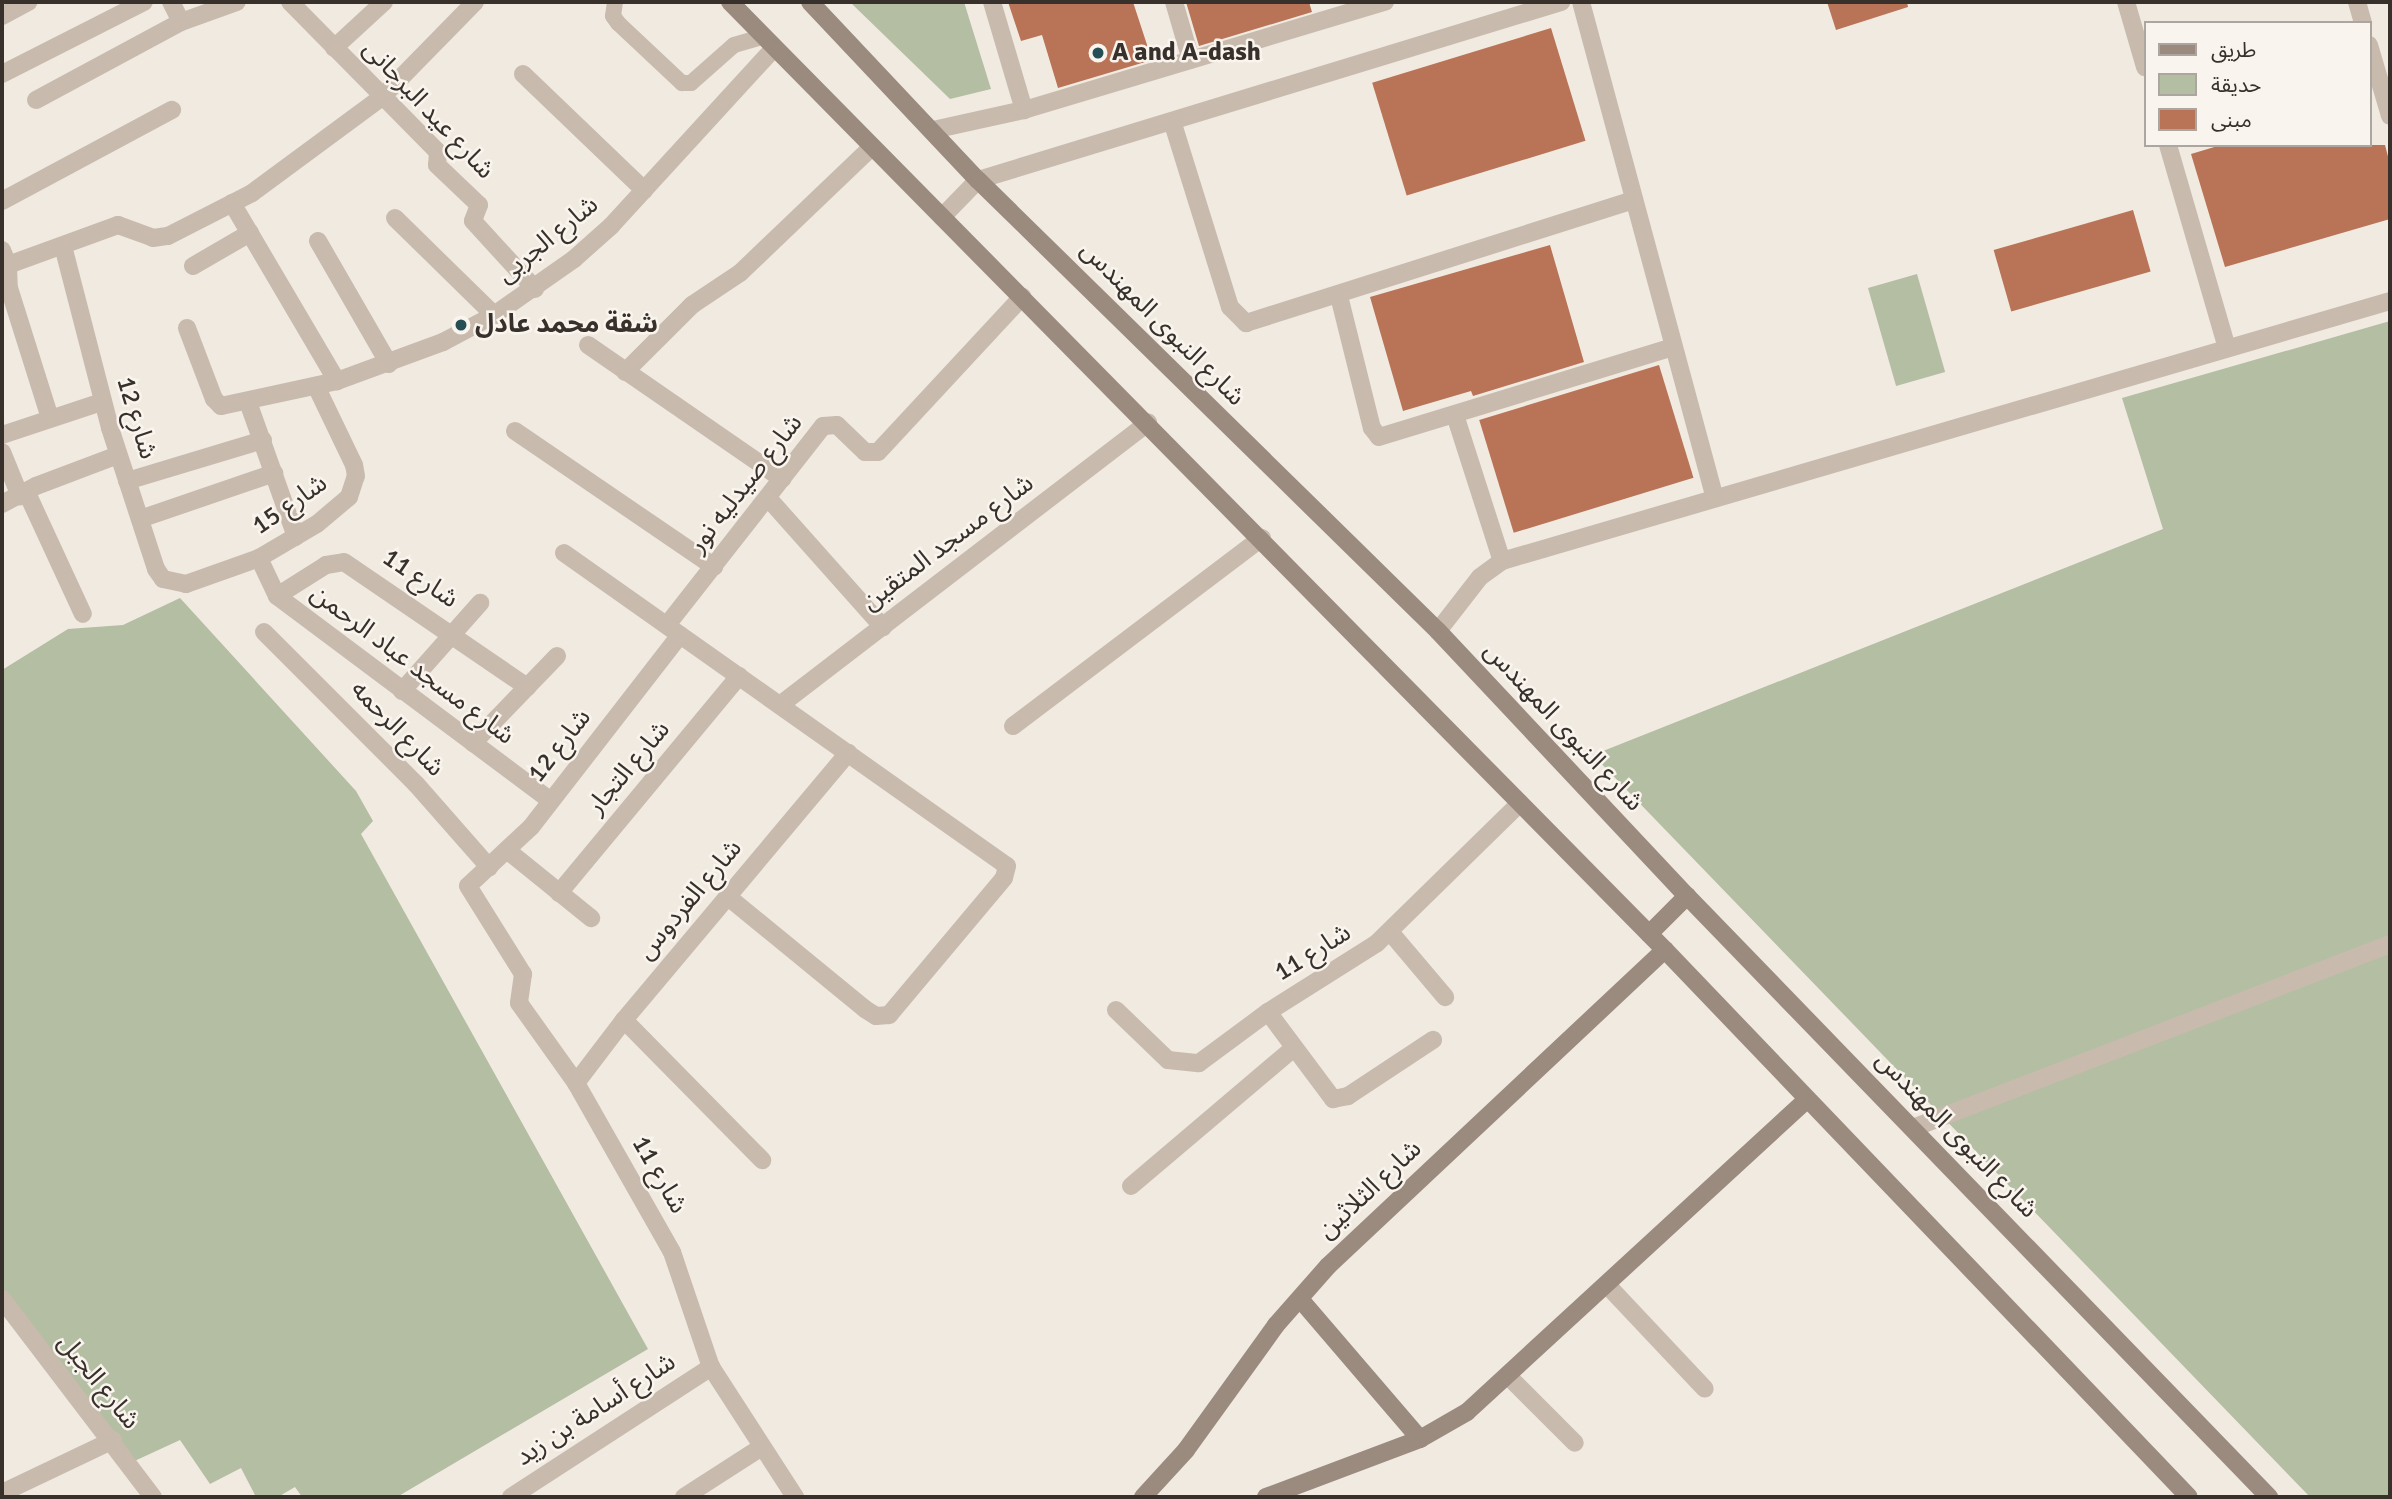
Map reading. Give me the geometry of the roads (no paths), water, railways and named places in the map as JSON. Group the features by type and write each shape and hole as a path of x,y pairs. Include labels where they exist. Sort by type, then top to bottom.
{"street":[{"path":"2,16 28,2"},
{"path":"2,74 144,2"},
{"path":"172,2 181,22"},
{"path":"36,100 181,22 237,2"},
{"name":"شارع عيد البرجانى","path":"290,2 438,152 437,165 480,205 472,221 536,289"},
{"path":"334,48 384,2"},
{"path":"50,418 9,288 5,257 63,246 118,225 153,238 168,236 232,203 382,97 475,2"},
{"path":"730,2 1262,538 1665,950 2189,1497"},
{"name":"شارع النبوى المهندس","path":"810,2 978,180 1438,631 1687,896 2269,1497"},
{"path":"992,2 1024,110"},
{"path":"1174,2 1191,60"},
{"path":"933,130 1024,110 1385,2"},
{"path":"942,217 978,180 1173,124 1561,2"},
{"path":"1581,2 1714,495"},
{"path":"2126,2 2144,64"},
{"path":"2357,2 2362,21"},
{"name":"شارع الجربى","path":"187,328 217,404 248,402 337,381 389,364 495,315 536,289 575,259 644,190 768,43"},
{"path":"2371,52 2390,116"},
{"path":"523,74 644,190"},
{"path":"2,201 172,110"},
{"path":"1173,124 1236,317 1246,323 1258,322 1634,200"},
{"path":"625,372 692,305 740,273 872,147"},
{"path":"2169,147 2227,348"},
{"path":"232,203 337,381"},
{"path":"395,218 495,315"},
{"path":"193,267 250,233"},
{"path":"318,241 389,364"},
{"name":"شارع 12","path":"63,246 102,402 156,569 174,585 186,584"},
{"path":"1339,296 1376,434 1385,437 1674,347"},
{"name":"شارع صيدليه نور","path":"674,630 714,567 827,424 837,425 865,452 878,452 1021,297"},
{"path":"1438,631 1480,577 1502,561 1714,495 2390,301"},
{"path":"588,345 782,479"},
{"name":"شارع 15","path":"186,584 259,558 296,537 349,497 356,476 316,386"},
{"path":"2,435 102,402"},
{"path":"248,402 296,537"},
{"path":"1455,415 1502,561"},
{"name":"شارع مسجد المتقين","path":"780,705 1148,423"},
{"path":"515,431 714,567"},
{"path":"127,481 263,440"},
{"path":"2,452 83,614"},
{"path":"2,504 118,455"},
{"path":"139,519 274,472"},
{"path":"768,498 883,627"},
{"path":"1013,726 1262,538"},
{"path":"564,553 1007,866 1004,878 889,1015 876,1016 727,896"},
{"name":"شارع مسجد عباد الرحمن","path":"259,558 277,596 551,801"},
{"name":"شارع 11","path":"277,596 326,565 344,562 453,633 527,687"},
{"path":"402,691 480,603"},
{"name":"شارع 12","path":"470,885 508,851 551,801 674,630"},
{"name":"شارع الرحمه","path":"264,632 416,784 489,867"},
{"path":"473,743 557,656"},
{"name":"شارع التجار","path":"559,893 739,676"},
{"name":"شارع الفردوس","path":"576,1083 624,1020 848,753"},
{"name":"شارع 11","path":"1116,1010 1168,1060 1188,1065 1208,1057 1268,1012 1391,933 1520,803"},
{"path":"508,851 591,918"},
{"name":"شارع 11","path":"470,885 523,974 519,1003 576,1083 672,1252 710,1367 760,1448 795,1497"},
{"path":"1649,934 1687,896"},
{"path":"1391,933 1445,997"},
{"path":"1913,1128 2390,944"},
{"name":"شارع الثلاثين","path":"1143,1497 1186,1450 1276,1325 1328,1266 1665,950"},
{"path":"1268,1012 1327,1094 1341,1099 1433,1040"},
{"path":"624,1020 762,1160"},
{"path":"1131,1186 1294,1048"},
{"path":"1266,1497 1419,1439 1467,1412 1509,1377 1807,1100"},
{"path":"1608,1286 1705,1389"},
{"path":"1300,1298 1419,1439"},
{"name":"شارع الجبل","path":"5,1309 113,1440 153,1497"},
{"name":"شارع أسامة بن زيد","path":"515,1496 710,1367"},
{"path":"1509,1377 1575,1443"},
{"path":"2,1493 113,1440"},
{"path":"684,1497 760,1448"}],"lane":[{"path":"615,2 613,16 618,23 682,83 691,83 734,45 768,43"}],"place":[{"name":"A and A-dash","path":"1098,53"},
{"name":"شقة محمد عادل","path":"461,325"}]}
